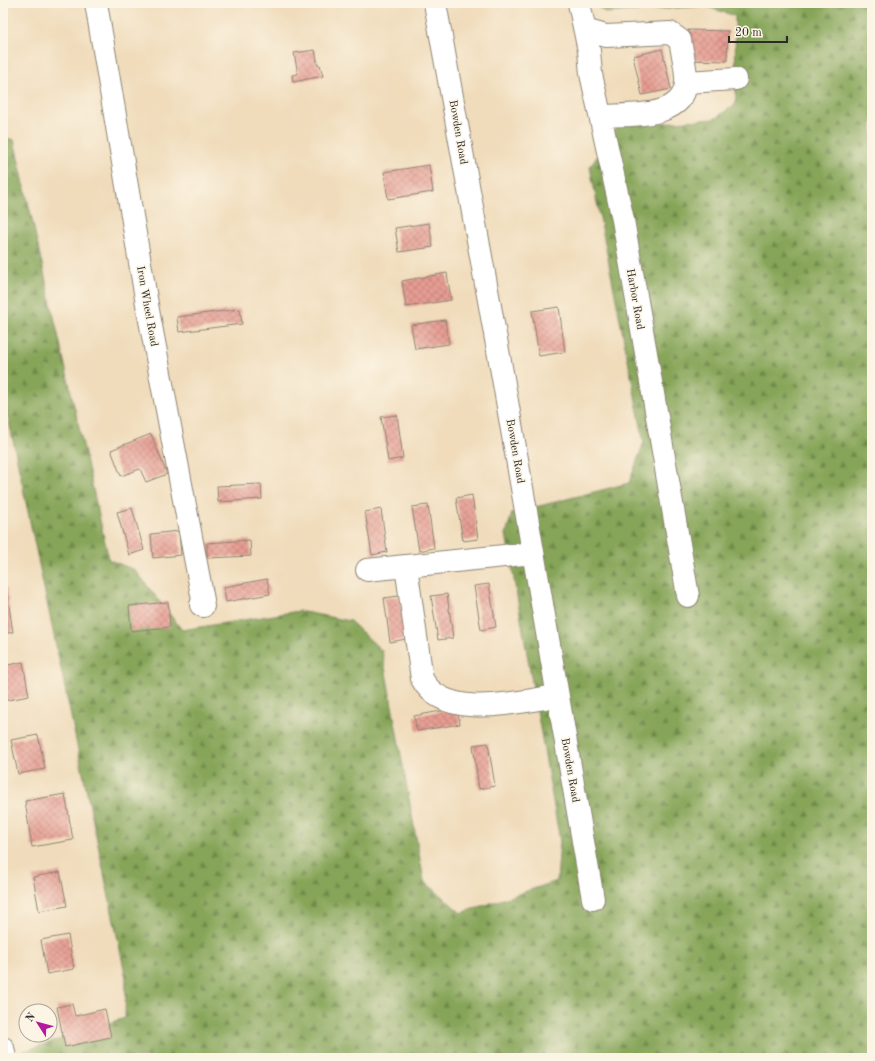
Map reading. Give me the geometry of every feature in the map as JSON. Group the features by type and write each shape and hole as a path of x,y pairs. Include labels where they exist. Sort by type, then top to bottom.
{"street":[{"name":"Iron Wheel Road","path":"96,3 148,310 203,600 202,606"},
{"name":"Bowden Road","path":"435,3 593,899"},
{"name":"Harbor Road","path":"579,3 600,116 623,220 688,596"},
{"path":"584,30 606,36 670,33 677,36 680,40 686,82 682,98 673,106 661,111 600,116"},
{"path":"686,82 736,79"},
{"path":"367,570 533,553"},
{"path":"406,566 422,679 426,688 447,701 477,706 558,696"},
{"path":"3,1048 5,1058"}],"green space":[{"path":"592,3 872,3 872,1058 3,1058 49,1043 58,1043 58,1040 125,1018 126,978 3,393 3,137 14,140 109,560 135,570 182,630 299,611 350,621 382,651 424,881 461,913 557,881 560,841 506,534 512,513 629,483 644,442 590,167 618,126 714,119 736,104 735,16 705,6 606,13"}],"building":[{"path":"688,30 728,31 727,61 687,60"},
{"path":"662,49 671,89 642,95 633,56"},
{"path":"315,50 318,66 320,65 323,76 293,82 292,75 298,74 294,53"},
{"path":"429,165 433,192 388,199 384,172"},
{"path":"429,223 433,247 399,252 395,228"},
{"path":"447,273 451,300 406,307 402,281"},
{"path":"559,307 565,352 539,356 532,311"},
{"path":"240,309 242,324 179,332 177,317"},
{"path":"445,320 449,344 415,349 411,325"},
{"path":"397,415 403,458 388,461 381,417"},
{"path":"151,434 167,474 146,482 140,469 121,476 111,450"},
{"path":"261,484 262,499 218,502 217,486"},
{"path":"472,495 478,539 463,541 456,498"},
{"path":"428,505 434,548 419,551 412,507"},
{"path":"132,508 144,550 129,555 117,512"},
{"path":"381,509 387,552 372,555 365,512"},
{"path":"179,531 181,555 153,558 151,534"},
{"path":"250,540 251,556 207,558 207,543"},
{"path":"267,579 270,594 226,602 224,587"},
{"path":"489,584 496,627 481,630 474,586"},
{"path":"6,587 13,632 3,634 3,588"},
{"path":"447,594 453,638 438,640 431,596"},
{"path":"399,596 406,639 390,642 384,598"},
{"path":"168,602 170,627 131,631 129,606"},
{"path":"23,662 29,696 3,701 3,666"},
{"path":"457,708 460,724 417,731 414,716"},
{"path":"38,735 45,769 18,774 11,740"},
{"path":"488,743 495,786 479,789 473,745"},
{"path":"65,794 73,840 32,847 25,801"},
{"path":"60,872 67,906 39,911 33,877"},
{"path":"68,935 74,969 47,974 41,940"},
{"path":"72,1004 75,1016 105,1009 111,1037 65,1047 58,1007"}]}
